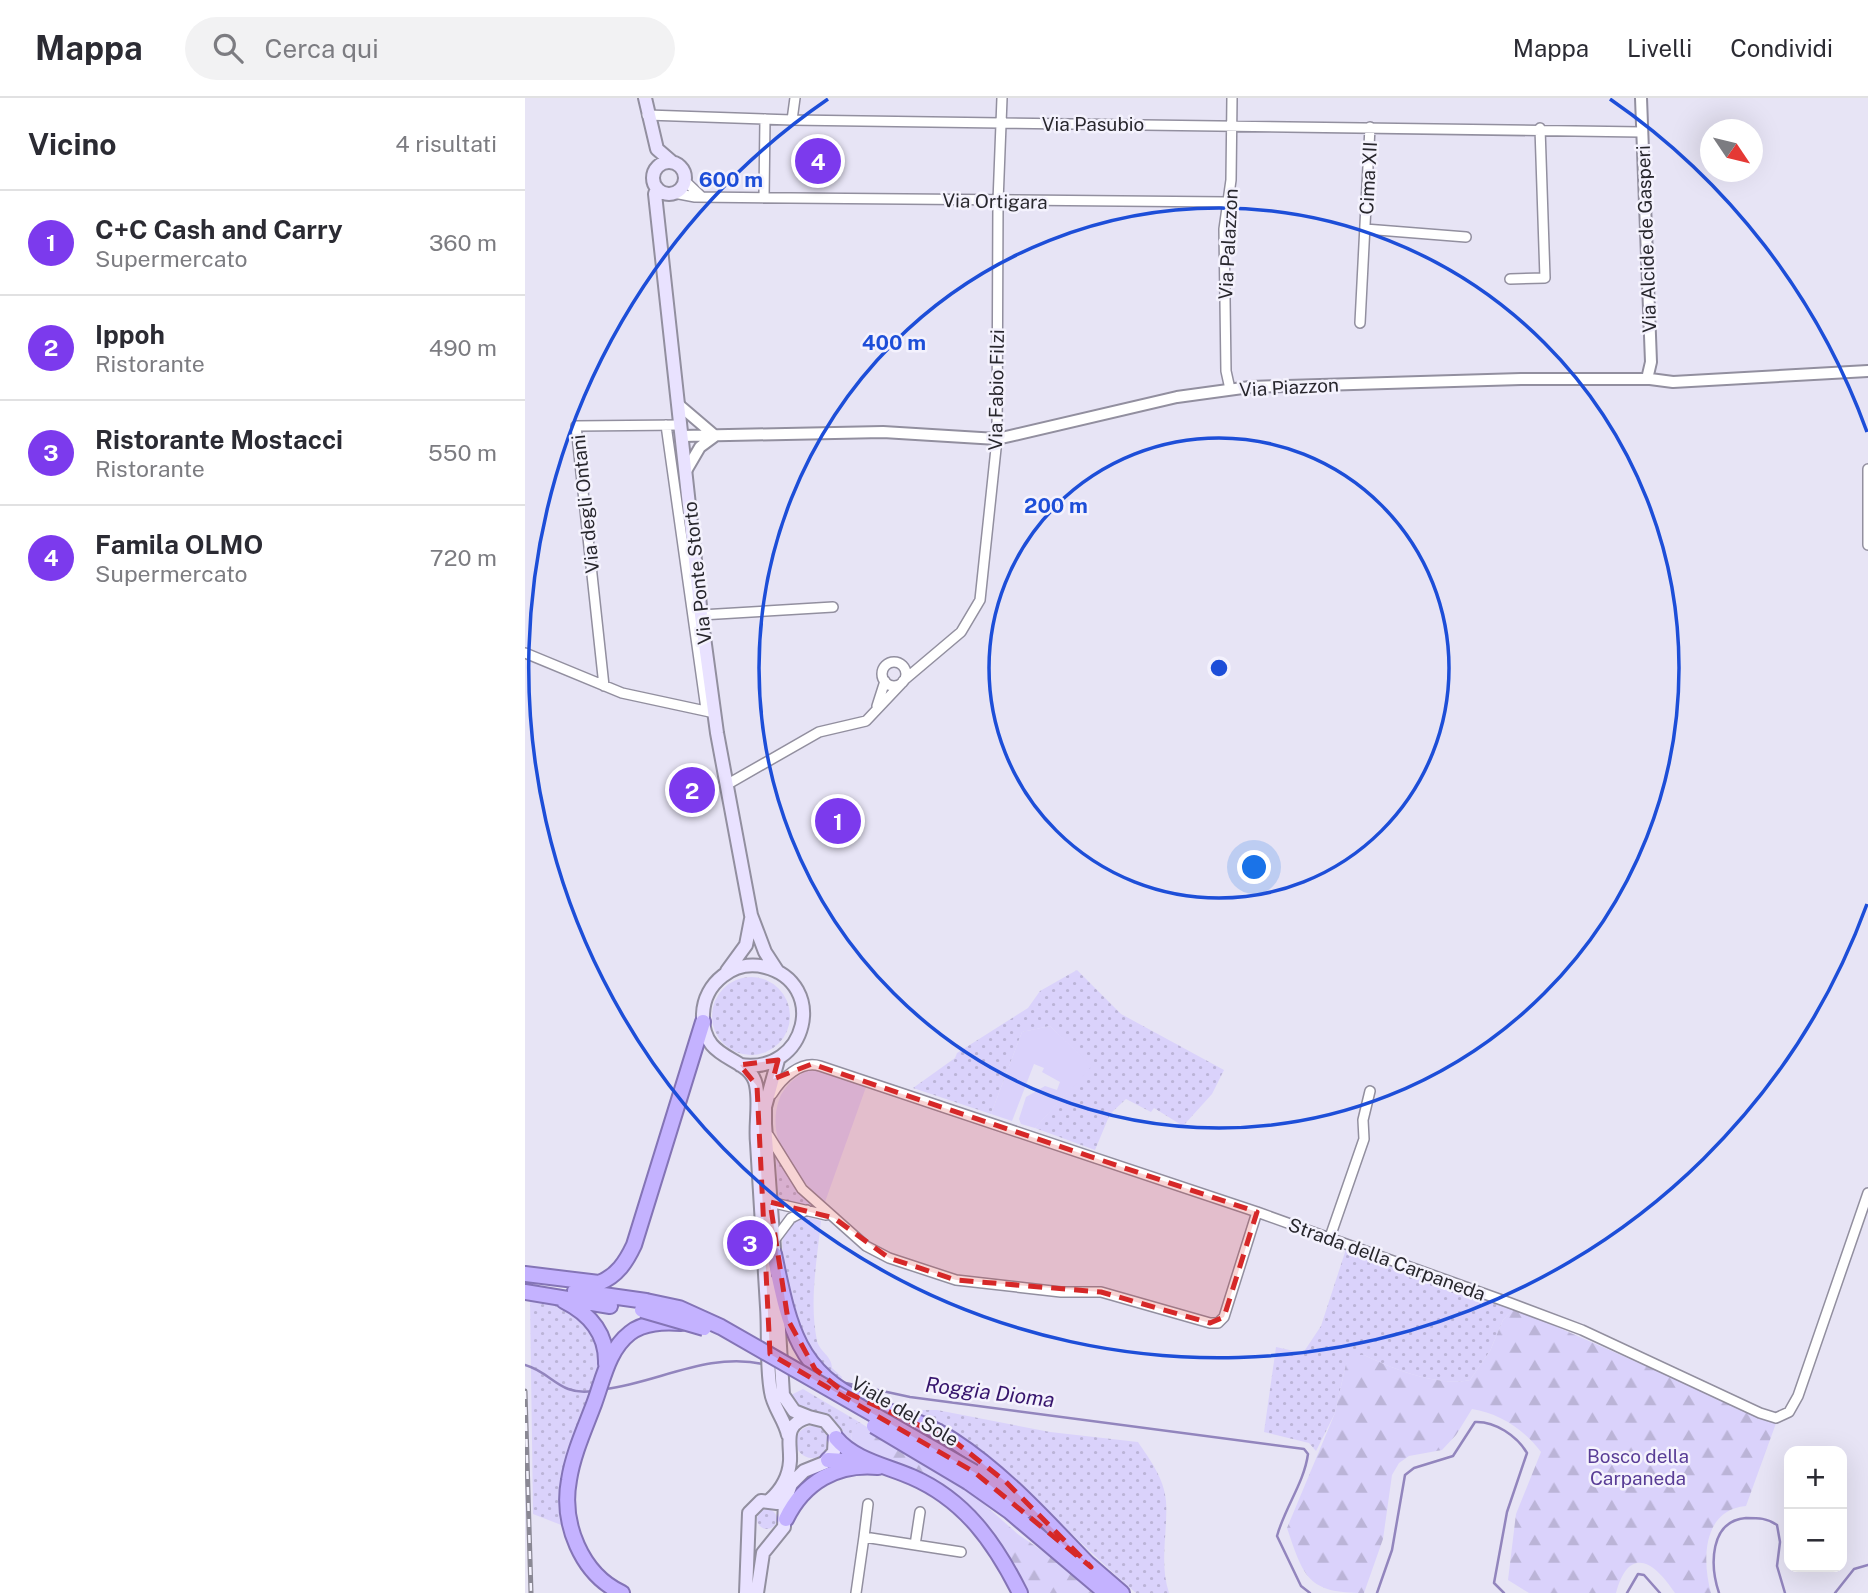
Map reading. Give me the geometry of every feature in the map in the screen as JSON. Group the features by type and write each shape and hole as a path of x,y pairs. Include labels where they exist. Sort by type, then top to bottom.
{"highway":[{"path":"525,1275 599,1283 618,1270 634,1245 703,1022"},
{"path":"774,1248 788,1320 800,1348 820,1373 864,1402 926,1425 954,1441 1006,1482 1091,1567"},
{"path":"525,1284 644,1305"},
{"path":"525,1292 560,1299 644,1305"},
{"path":"560,1299 594,1324 606,1345 606,1369"},
{"name":"Viale del Sole","path":"644,1305 693,1323 744,1349 971,1477 1106,1593"},
{"name":"Viale del Sole","path":"644,1305 679,1308 721,1326 971,1477 1122,1593"},
{"path":"622,1593 604,1581 586,1562 574,1538 567,1513 569,1480 606,1369 620,1342 640,1326 693,1323"},
{"path":"836,1438 850,1451 928,1485 966,1511 995,1544 1020,1593"},
{"path":"828,1460 848,1459 884,1468"},
{"path":"785,1515 797,1499 823,1477 845,1468 884,1468"}],"main road":[{"name":"Via Ponte Storto","path":"645,98 657,188 655,194 710,712 728,784 751,915 765,952 778,972"},
{"path":"651,133 657,149 681,167 684,180"},
{"path":"655,172 662,164 672,162"},
{"name":"Via Ponte Storto","path":"659,229 664,210 684,180"},
{"path":"657,188 666,193 674,193"},
{"name":"Via Ponte Storto","path":"725,974 746,945 751,915"},
{"path":"749,1592 748,1517 751,1509 761,1501 770,1500 786,1479 790,1454 786,1424 771,1395 775,1365 774,1248 765,1124 767,1101 778,1060 799,1037 803,1016 799,995 778,972 757,965 725,974 707,995 703,1022 713,1046 726,1058 748,1069 757,1086 759,1191 775,1365 786,1401 794,1411 829,1424 836,1438 834,1452 828,1460 812,1466 792,1484 781,1531 773,1536 760,1536 750,1527"},
{"path":"740,1065 759,1066 778,1060"},
{"path":"788,1435 796,1423 809,1417"},
{"path":"790,1454 797,1462 812,1466"},
{"path":"770,1500 785,1515"},
{"path":"749,1592 773,1536"}],"street":[{"path":"792,120 795,98"},
{"name":"Via Fabio Filzi","path":"873,714 902,683 961,632 979,600 997,439 997,202 1002,98"},
{"name":"Via Palazzon","path":"1230,389 1225,317 1226,202 1231,180 1233,98"},
{"name":"Via Alcide de Gasperi","path":"1641,98 1651,362 1647,379"},
{"name":"Via Pasubio","path":"647,115 999,124 1540,128 1641,132"},
{"path":"764,198 765,119"},
{"name":"Cima XII","path":"1360,323 1370,127"},
{"path":"1510,279 1545,278 1540,128"},
{"path":"684,180 702,197"},
{"name":"Via Ortigara","path":"674,193 702,197 997,202 1226,202"},
{"name":"Cima XII","path":"1365,229 1465,237"},
{"path":"1651,362 1673,382"},
{"name":"Via Piazzon","path":"681,430 699,441 712,438 883,432 997,439 1177,397 1230,389 1458,381 1647,379 1673,382 1868,371"},
{"path":"679,405 712,438 686,471"},
{"path":"525,653 604,686 660,702 710,712 666,425"},
{"name":"Via degli Ontani","path":"604,686 576,426 666,425 681,430"},
{"path":"1868,469 1868,545"},
{"path":"701,615 833,607"},
{"name":"Via Fabio Filzi","path":"903,666 927,660"},
{"path":"728,784 819,732 856,725 873,714 885,681 883,675 886,666 896,663 903,666 906,676 902,683 894,686 885,681"},
{"name":"Strada della Carpaneda","path":"767,1101 789,1075 812,1064 1330,1237 1582,1330 1760,1413 1780,1418 1789,1412 1798,1396 1868,1193"},
{"path":"1330,1237 1364,1139 1363,1120 1370,1091"},
{"path":"765,1124 773,1145 794,1179 866,1245 888,1258 956,1280 1062,1292 1101,1292 1210,1324 1218,1323 1224,1317 1257,1212"},
{"path":"759,1191 770,1202 809,1209 835,1218"},
{"path":"774,1248 791,1219 809,1209"},
{"path":"856,1593 868,1504"},
{"path":"915,1545 921,1512"},
{"path":"864,1537 961,1552"}],"highlighted area":[{"path":"778,1060 773,1079 812,1064 1257,1212 1224,1317 1210,1323 1101,1292 956,1280 889,1258 834,1218 770,1202 788,1320 815,1369 841,1390 954,1441 1006,1482 1091,1567 974,1472 770,1354 757,1086 740,1065"}],"green space":[{"path":"1077,970 1121,1014 1224,1070 1212,1094 1183,1126 1154,1108 1151,1112 1126,1099 1110,1114 1095,1150 1035,1128 1091,1066 1050,1026 1022,1032 991,1114 913,1088 955,1058 957,1053 1028,1008 1040,991"},
{"path":"751,977 766,980 783,994 790,1016 787,1031 773,1048 751,1055 736,1052 719,1038 712,1016 715,1001 729,984"},
{"path":"1050,1026 1092,1066 1035,1128 1021,1124 1019,1119 1026,1097 1045,1086 1057,1090 1060,1082 1042,1072 1044,1068 1034,1064 1012,1121 991,1114 1022,1032"},
{"path":"814,1068 866,1087 825,1202 803,1181 785,1157 776,1130 776,1115 781,1095 793,1080"},
{"path":"776,1157 794,1185 817,1207 778,1199"},
{"path":"805,1216 821,1221 815,1281 815,1326 817,1341 830,1360 832,1368 842,1377 840,1382 805,1343 789,1287 783,1257 783,1239 792,1225"},
{"path":"1348,1243 1514,1308 1503,1320 1490,1351 1470,1380 1457,1382 1430,1379 1388,1366 1364,1355 1346,1364 1335,1413 1316,1451 1309,1443 1264,1432 1276,1347 1303,1353 1321,1326"},
{"path":"530,1298 562,1305 580,1314 605,1360 584,1425 569,1528 533,1514"},
{"name":"Bosco della Carpaneda","path":"1514,1308 1680,1381 1703,1383 1779,1415 1746,1506 1731,1510 1713,1527 1706,1566 1711,1593 1675,1593 1659,1573 1643,1563 1635,1563 1628,1568 1616,1593 1529,1593 1508,1580 1516,1514 1541,1452 1511,1424 1492,1414 1472,1409 1456,1435 1442,1450 1409,1456 1399,1463 1392,1475 1383,1539 1364,1593 1331,1590 1320,1586 1304,1571 1287,1528 1335,1413 1346,1364 1353,1355 1364,1355 1388,1366 1430,1379 1457,1382 1470,1380 1490,1351 1503,1320"},
{"path":"803,1389 859,1422 852,1429 851,1449 832,1420 824,1414 805,1413 787,1397"},
{"path":"912,1410 937,1410 1050,1432 1138,1442 1156,1470 1165,1493 1165,1570 1169,1593 1136,1593 1029,1494 973,1448"},
{"path":"859,1422 971,1493 1019,1535 1076,1574 1092,1593 1025,1593 992,1534 957,1497 913,1473 851,1449 852,1428"},
{"path":"812,1426 824,1430 828,1442 824,1454 812,1458 800,1454 796,1442 800,1430"},
{"path":"767,1509 774,1512 777,1519 774,1526 767,1529 760,1526 757,1519 760,1512"}],"waterway":[{"name":"Roggia Dioma","path":"606,1389 703,1365 743,1361 763,1364"},
{"name":"Roggia Dioma","path":"525,1365 564,1387 581,1392 593,1391"},
{"name":"Roggia Dioma","path":"841,1382 910,1397 1304,1449 1308,1454 1306,1465 1277,1536 1301,1586 1310,1593"},
{"name":"Roggia Dioma","path":"1377,1593 1392,1550 1405,1475 1414,1468 1453,1456 1475,1422 1490,1424 1505,1431 1527,1453 1507,1512 1494,1583 1504,1593"},
{"name":"Roggia Dioma","path":"1719,1593 1714,1570 1715,1546 1725,1527 1746,1518 1763,1519 1777,1525 1780,1542 1777,1566 1785,1593"},
{"name":"Roggia Dioma","path":"1835,1593 1854,1569 1868,1565"},
{"name":"Roggia Dioma","path":"1627,1593 1638,1574 1644,1575 1660,1593"}],"railway":[{"path":"525,1391 531,1593"}],"place":[{"name":"Famila OLMO","path":"818,161"},
{"name":"Ippoh","path":"692,790"},
{"name":"C+C Cash and Carry","path":"838,821"},
{"name":"Ristorante Mostacci","path":"750,1243"}]}
